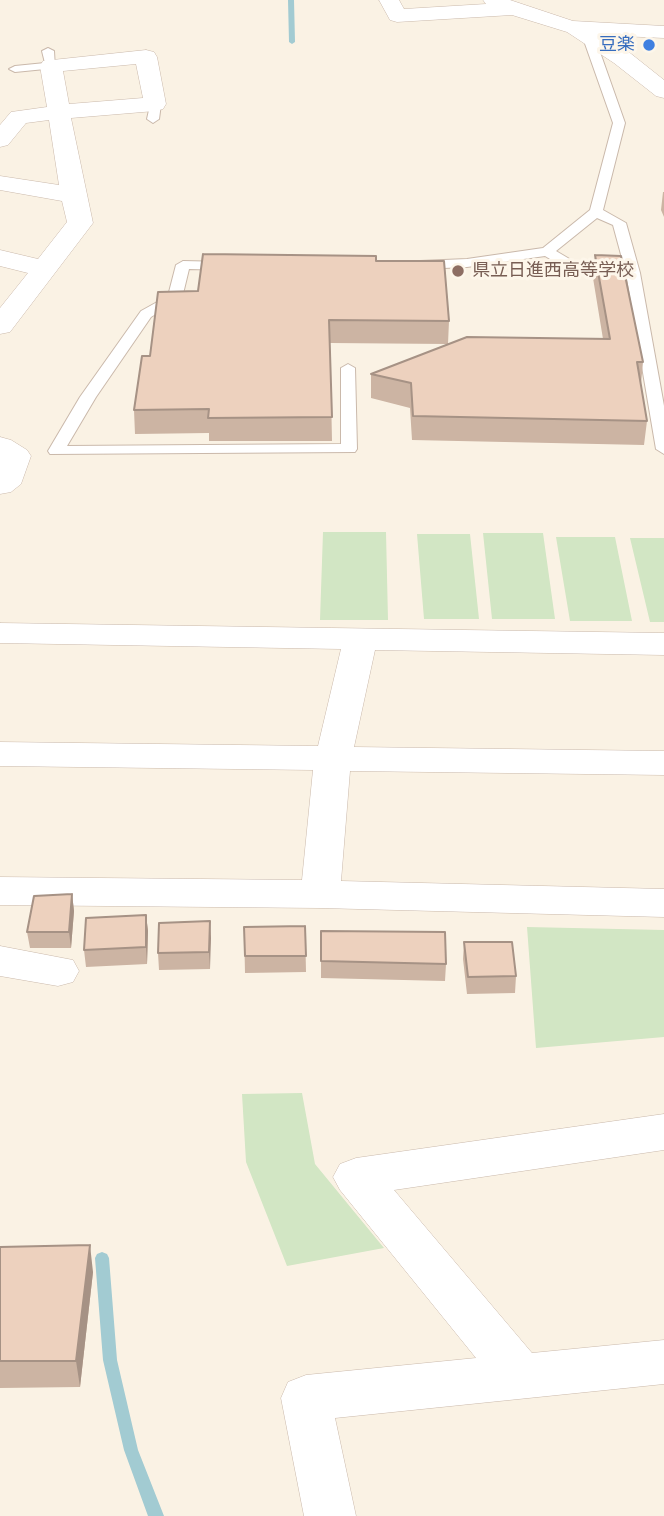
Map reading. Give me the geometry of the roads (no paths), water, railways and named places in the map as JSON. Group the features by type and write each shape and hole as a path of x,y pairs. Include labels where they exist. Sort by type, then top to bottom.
{"street":[{"path":"388,0 397,16 513,9"},
{"path":"493,0 580,32 622,58 664,91"},
{"path":"580,32 664,32"},
{"path":"0,140 19,117 59,112 154,112 146,57 49,59 59,112 73,195 80,223 0,326"},
{"path":"0,183 73,195"},
{"path":"0,258 45,269"},
{"path":"0,446 16,456 10,477 0,485"},
{"path":"0,632 664,644"},
{"path":"320,894 333,760 361,637"},
{"path":"0,754 664,763"},
{"path":"0,891 320,894 664,903"},
{"path":"0,961 58,971"},
{"path":"521,1376 356,1177 664,1132"},
{"path":"330,1516 306,1398 664,1362"}],"lane":[{"path":"403,265 467,263 547,252 596,212 619,123 580,32"},
{"path":"15,69 49,59"},
{"path":"596,212 619,223 633,273 664,449"},
{"path":"547,252 580,271 633,273"},
{"path":"242,266 183,265 174,298 146,314 88,397 56,451 349,449 348,368"}],"waterway":[{"path":"291,0 292,42"},
{"path":"102,1258 110,1360 131,1450 156,1516"}],"place":[{"name":"豆楽","path":"649,45"},
{"name":"県立日進西高等学校","path":"458,271"}]}
